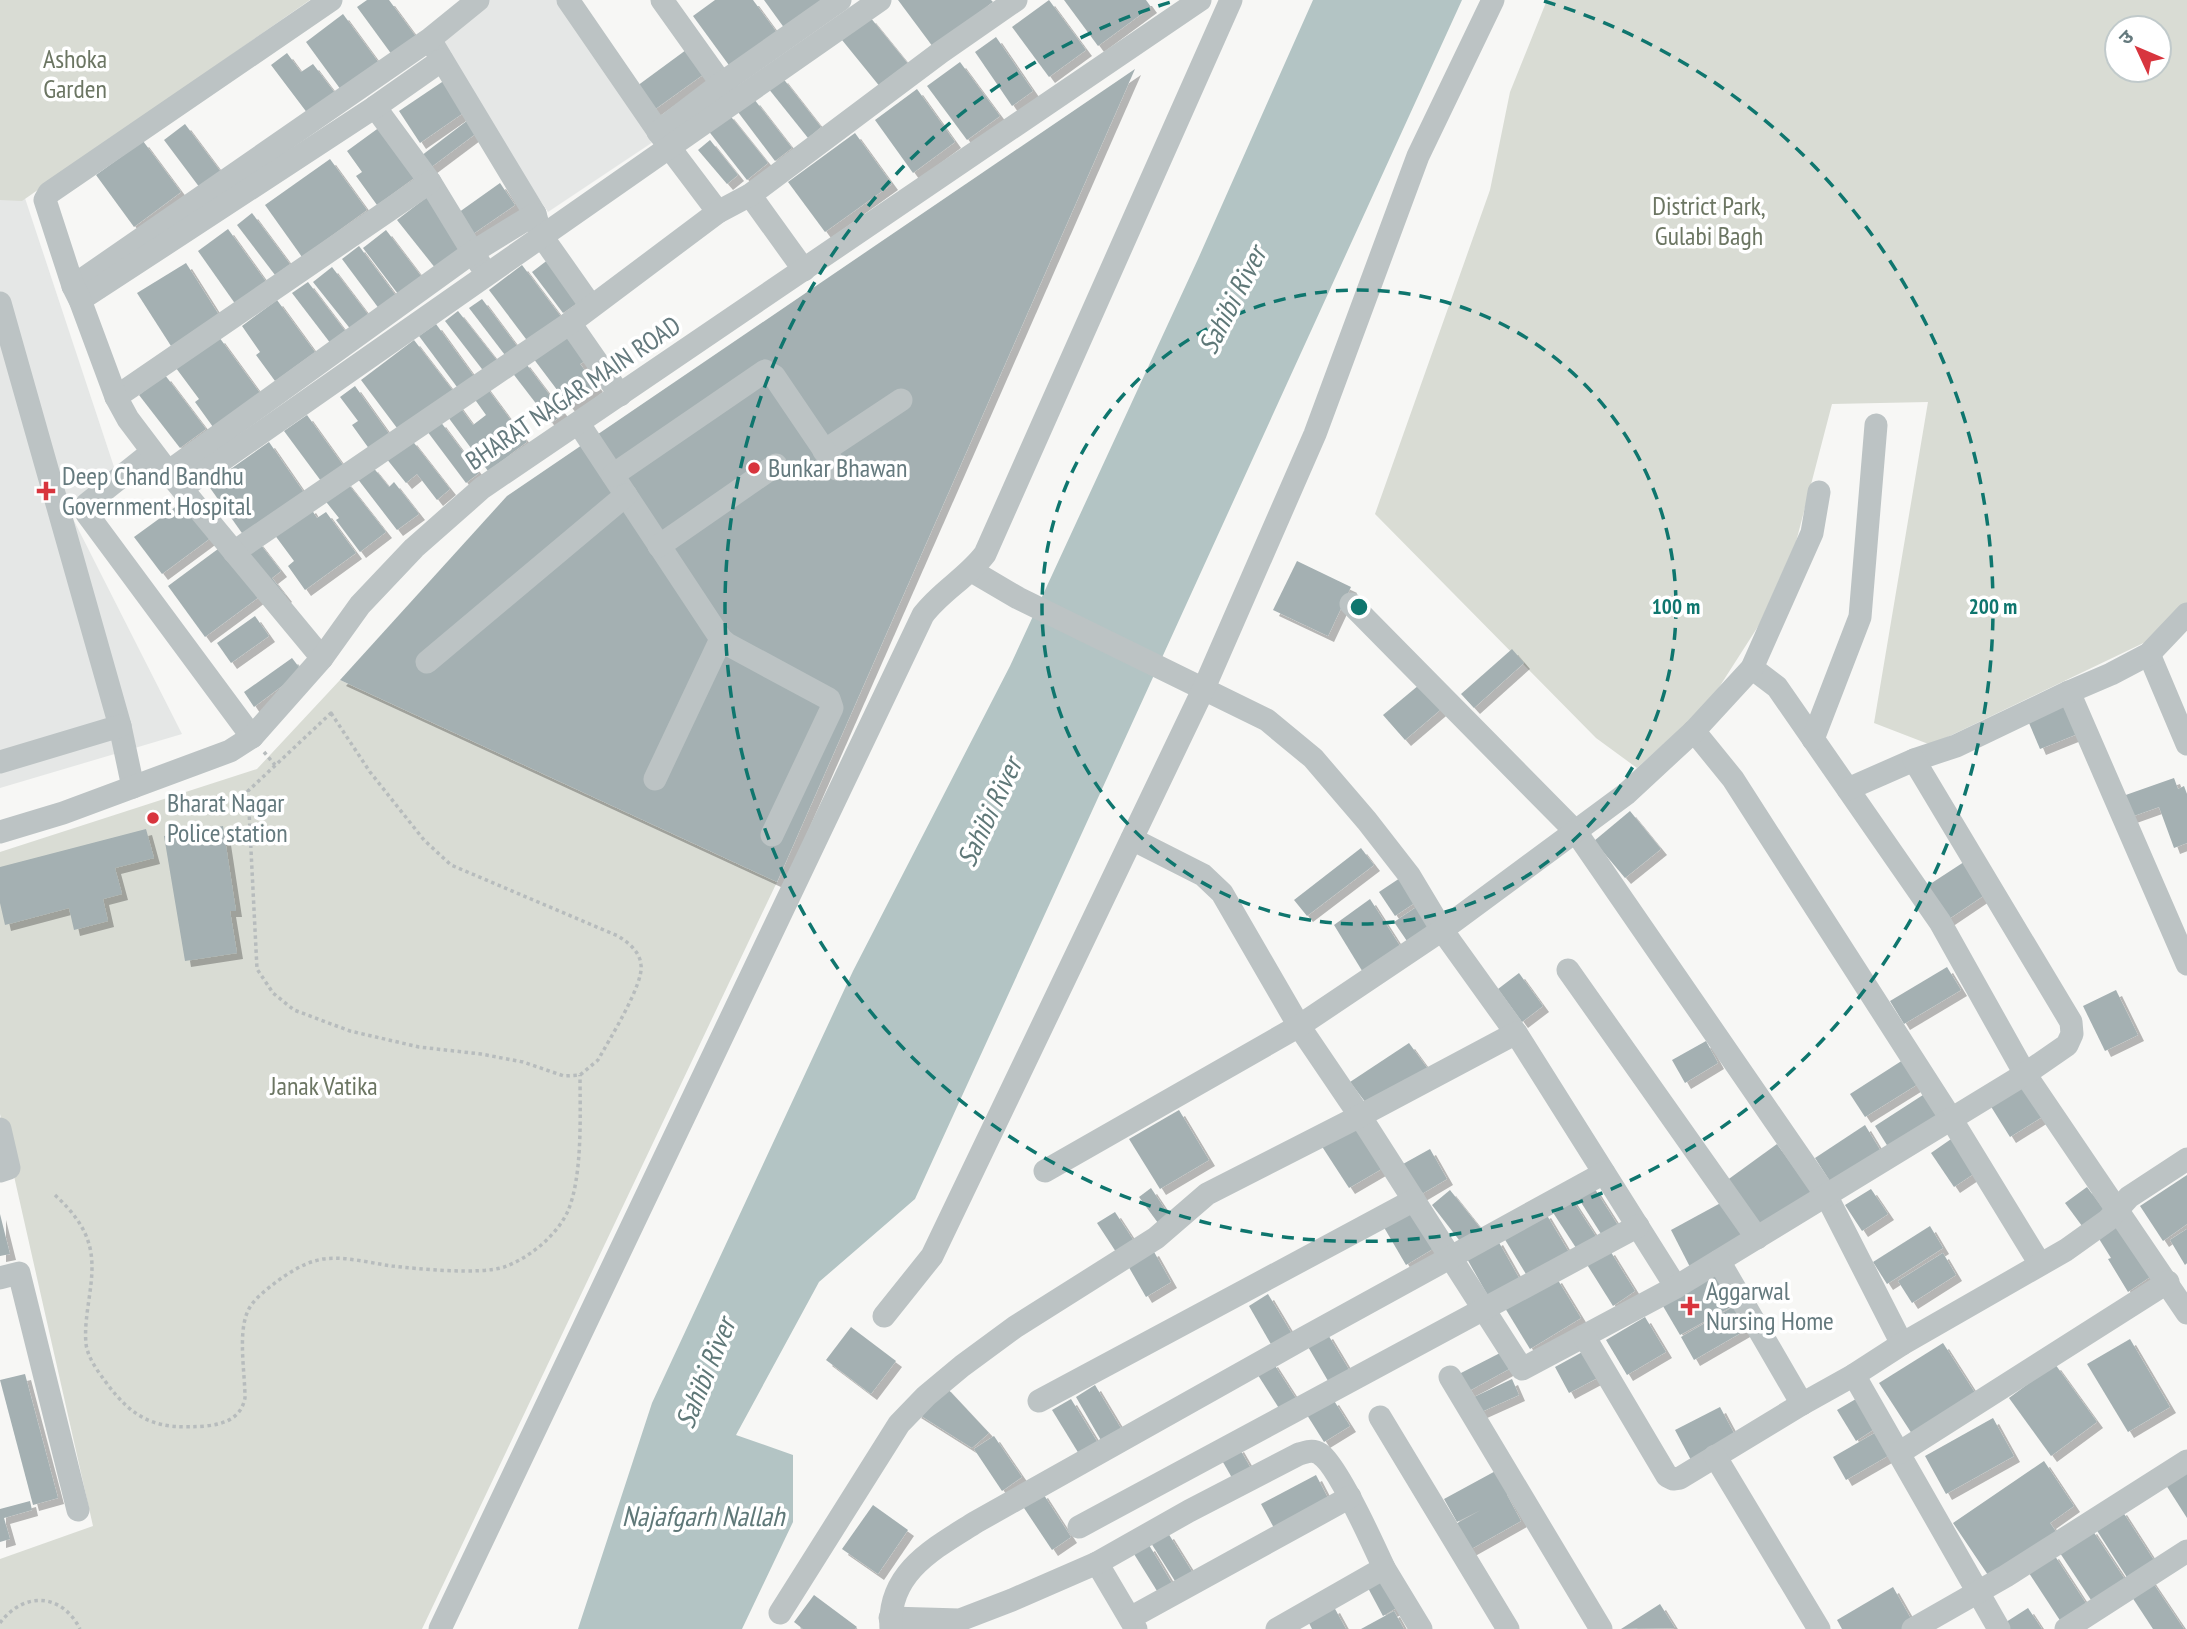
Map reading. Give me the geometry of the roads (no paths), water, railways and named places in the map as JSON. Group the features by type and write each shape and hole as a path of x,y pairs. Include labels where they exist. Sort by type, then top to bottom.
{"street":[{"path":"322,658 152,452 128,419 116,397 76,293 45,207 45,200 49,193 331,0"},
{"path":"76,293 430,40 478,0"},
{"path":"568,0 664,140 718,212"},
{"path":"175,480 485,275 538,225 664,140 728,92 840,0"},
{"path":"728,92 880,0"},
{"path":"234,552 570,323 718,212 750,195 941,52 1016,0"},
{"path":"440,1629 923,615 932,602 972,571 985,554 1231,0"},
{"path":"884,1316 932,1256 1204,688 1315,434 1418,156 1493,0"},
{"name":"BHARAT NAGAR MAIN ROAD","path":"0,832 62,813 230,751 252,737 322,658 360,605 414,548 482,488 804,270 1191,2"},
{"path":"674,4 728,92"},
{"path":"430,40 538,225 591,306"},
{"path":"76,293 375,107 442,60"},
{"path":"375,107 430,182 485,275"},
{"path":"116,397 430,182"},
{"path":"750,195 804,270"},
{"path":"175,480 473,252 538,225"},
{"path":"0,303 120,726 133,787"},
{"path":"570,323 620,395"},
{"path":"613,475 765,372 774,376 830,460 901,400"},
{"path":"579,424 721,639 825,695 832,704 772,835"},
{"path":"1813,739 1860,617 1876,425"},
{"path":"152,452 87,504 87,514 252,737"},
{"path":"659,546 776,465"},
{"path":"1045,1171 1299,1026 1442,930 1626,794 1694,731 1752,668 1812,533 1819,492"},
{"path":"427,662 626,495"},
{"path":"972,571 1018,598 1267,720 1313,758 1409,875 1442,930 1516,1032 1676,1287"},
{"path":"1351,604 1576,832 1826,1195 1902,1344"},
{"path":"1847,789 1914,760 1956,746 2150,654 2187,614"},
{"path":"655,779 721,639"},
{"path":"2150,654 2187,744"},
{"path":"1752,668 1777,687 1940,922 2025,1074 2187,1313"},
{"path":"2068,692 2187,964"},
{"path":"0,762 120,726"},
{"path":"1694,731 1733,779 2040,1264"},
{"path":"1132,839 1203,875 1222,893 1299,1026 1522,1369 1676,1287 2025,1074 2067,1045 2071,1022 1914,760"},
{"path":"1568,970 1757,1238"},
{"path":"780,1614 899,1424 926,1396 962,1366 1015,1327 1156,1238 1207,1194 1516,1032"},
{"path":"0,1129 9,1168 0,1171"},
{"path":"1584,1336 1667,1476 1680,1478 1902,1344 2066,1250 2108,1220 2129,1197 2187,1159"},
{"path":"1421,1629 1384,1567 1350,1497 1327,1460 1320,1453 1311,1450 1189,1511 1097,1563 1012,1600 960,1620 890,1624 897,1592 909,1570 932,1549 988,1515 1604,1173"},
{"path":"1039,1401 1414,1200"},
{"path":"1079,1527 1638,1226"},
{"path":"1719,1261 1802,1404"},
{"path":"0,1278 19,1273 78,1510"},
{"path":"1899,1453 2168,1282"},
{"path":"1854,1375 1999,1629"},
{"path":"1450,1377 1601,1629"},
{"path":"1380,1417 1508,1629"},
{"path":"1715,1456 1819,1629"},
{"path":"1913,1629 2006,1576 2187,1461"},
{"path":"1097,1563 1133,1624 1350,1497"},
{"path":"2066,1629 2187,1551"},
{"path":"1277,1629 1384,1567"}],"water":[{"name":"Najafgarh Nallah","path":"1313,0 1462,0 915,1199 819,1282 736,1435 793,1455 793,1522 742,1629 578,1629 652,1403 853,971 1010,666 1198,259"}],"place":[{"name":"Bunkar Bhawan","path":"754,468"},
{"name":"Deep Chand Bandhu Government Hospital","path":"46,491"},
{"name":"Bharat Nagar Police station","path":"153,818"},
{"name":"Aggarwal Nursing Home","path":"1690,1306"}],"park label":[{"name":"Ashoka Garden","path":"75,74"},
{"name":"District Park, Gulabi Bagh","path":"1709,221"},
{"name":"Janak Vatika","path":"324,1086"}],"water label":[{"name":"Sahibi River","path":"1232,300"},
{"name":"Sahibi River","path":"989,812"},
{"name":"Sahibi River","path":"705,1373"}]}
